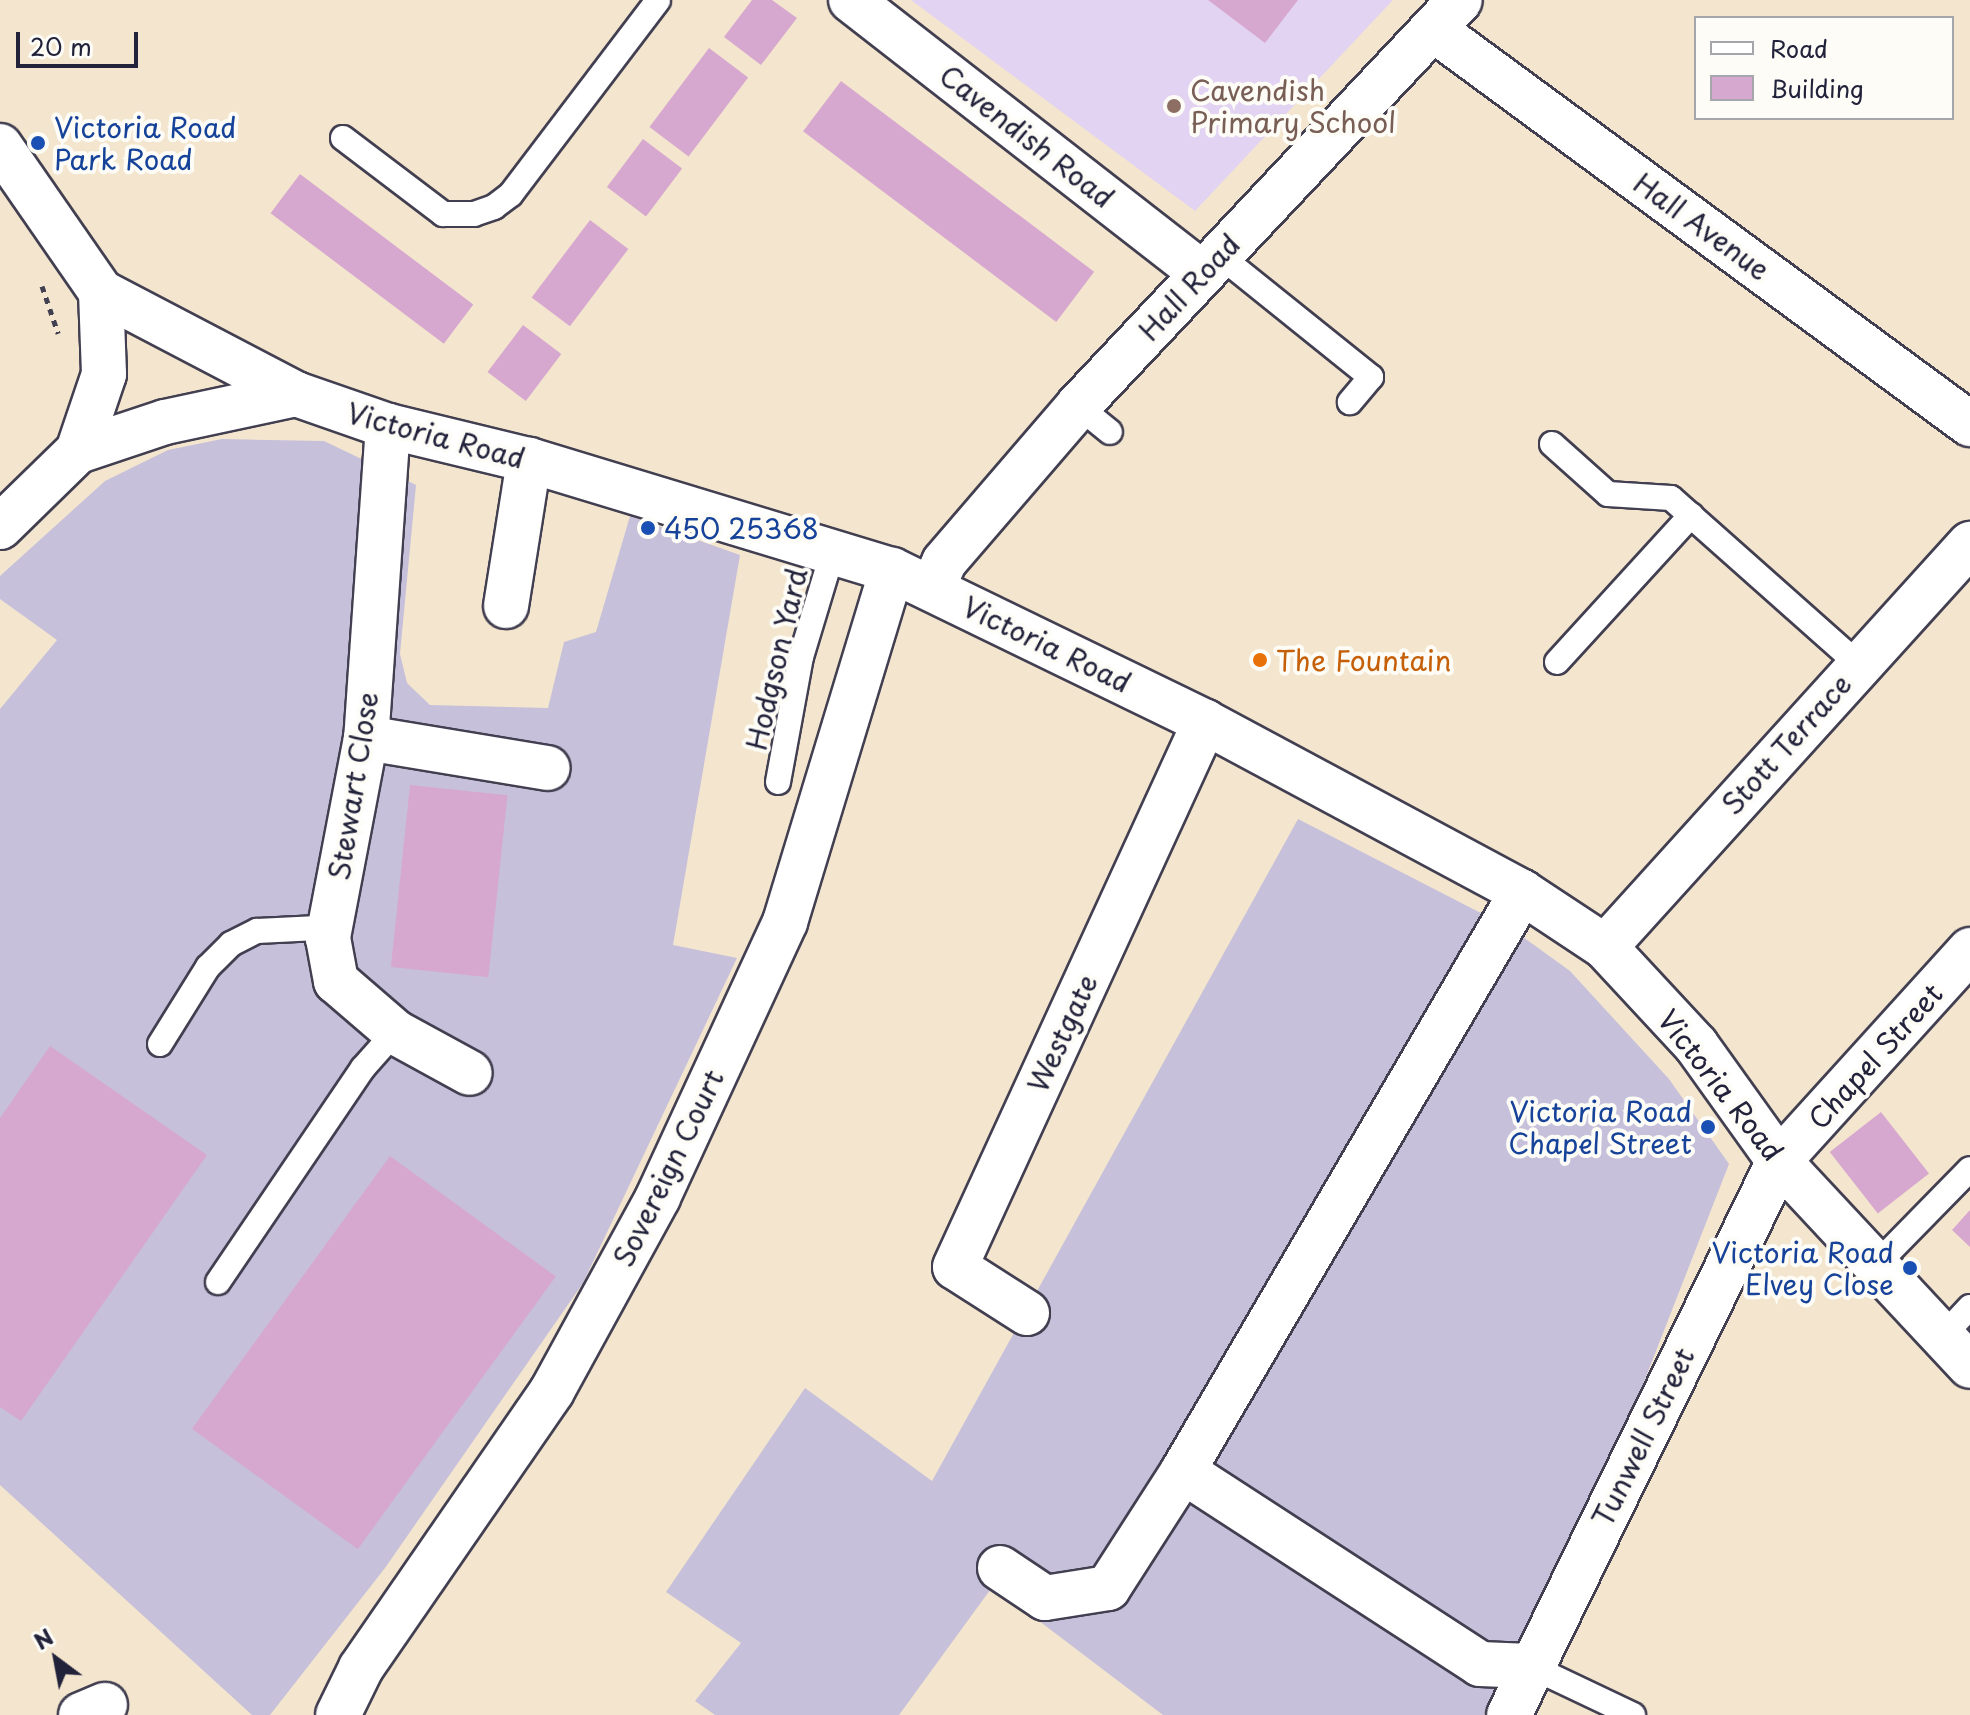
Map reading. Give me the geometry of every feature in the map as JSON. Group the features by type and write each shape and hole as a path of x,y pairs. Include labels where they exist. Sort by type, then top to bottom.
{"street":[{"name":"Cavendish Road","path":"851,0 1210,264"},
{"name":"Hall Road","path":"933,587 944,562 1094,419 1210,264 1447,15"},
{"name":"Hall Avenue","path":"1447,15 1970,424"},
{"name":"Victoria Road","path":"0,146 101,292 296,394 388,426 529,460 892,570 933,587 1205,722 1522,892 1605,947 1696,1045 1779,1161 1876,1265 1961,1337"},
{"path":"78,451 104,374 101,292"},
{"path":"0,527 78,451 165,422 296,394"},
{"name":"Stewart Close","path":"388,426 366,738 328,938 336,981 395,1032 470,1073"},
{"path":"506,606 529,460"},
{"name":"Stott Terrace","path":"1605,947 1858,664 1970,544"},
{"name":"Sovereign Court","path":"338,1715 361,1668 552,1391 658,1197 785,922 892,570"},
{"name":"Westgate","path":"1027,1313 955,1267 1205,722"},
{"path":"366,738 548,768"},
{"path":"1000,1568 1045,1598 1108,1588 1183,1471 1522,892"},
{"name":"Chapel Street","path":"1779,1161 1970,950"},
{"name":"Tunwell Street","path":"1509,1715 1530,1666 1779,1161"},
{"path":"1183,1471 1480,1664 1530,1666"}],"lane":[{"path":"343,138 443,214 474,214 494,207 511,194 658,0"},
{"path":"1210,264 1371,377 1350,402"},
{"path":"1552,444 1608,494 1671,498 1858,664"},
{"path":"1557,662 1691,515"},
{"name":"Hodgson Yard","path":"778,782 801,657 833,551"},
{"path":"160,1044 208,967 231,944 257,931 318,928 328,938"},
{"path":"218,1282 363,1068 395,1032"},
{"path":"1876,1265 1970,1169"},
{"path":"1530,1666 1633,1715"}],"path":[{"path":"40,280 60,340"}],"shaded area":[{"name":"Cavendish Primary School","path":"911,0 1393,0 1195,211"},
{"path":"222,439 324,441 416,485 400,654 407,683 430,705 548,708 564,642 596,632 630,516 740,555 673,945 737,958 583,1283 385,1568 270,1715 252,1715 0,1485 0,709 57,640 0,599 0,576 105,481 168,450"},
{"path":"1298,819 1512,929 1570,971 1669,1079 1729,1164 1608,1474 1526,1646 1484,1715 1163,1715 993,1586 899,1715 715,1715 695,1701 741,1643 666,1592 805,1388 932,1481"}],"building":[{"path":"752,0 772,0 797,18 761,65 724,37"},
{"path":"1208,0 1298,0 1265,43"},
{"path":"709,48 748,77 689,157 649,127"},
{"path":"841,81 1094,272 1056,322 803,131"},
{"path":"643,139 682,168 646,216 607,187"},
{"path":"300,174 473,305 444,344 271,213"},
{"path":"590,220 628,249 570,326 532,297"},
{"path":"523,325 561,354 526,401 487,372"},
{"path":"410,785 507,795 488,977 391,967"},
{"path":"50,1046 207,1155 21,1421 0,1407 0,1118"},
{"path":"1881,1112 1929,1173 1878,1213 1830,1152"},
{"path":"390,1156 556,1276 358,1549 192,1429"},
{"path":"1970,1210 1970,1247 1952,1230"}],"place":[{"name":"Cavendish Primary School","path":"1174,106"},
{"name":"Victoria Road Park Road","path":"38,143"},
{"name":"450 25368","path":"648,528"},
{"name":"The Fountain","path":"1260,660"},
{"name":"Victoria Road Chapel Street","path":"1708,1127"},
{"name":"Victoria Road Elvey Close","path":"1910,1268"}]}
